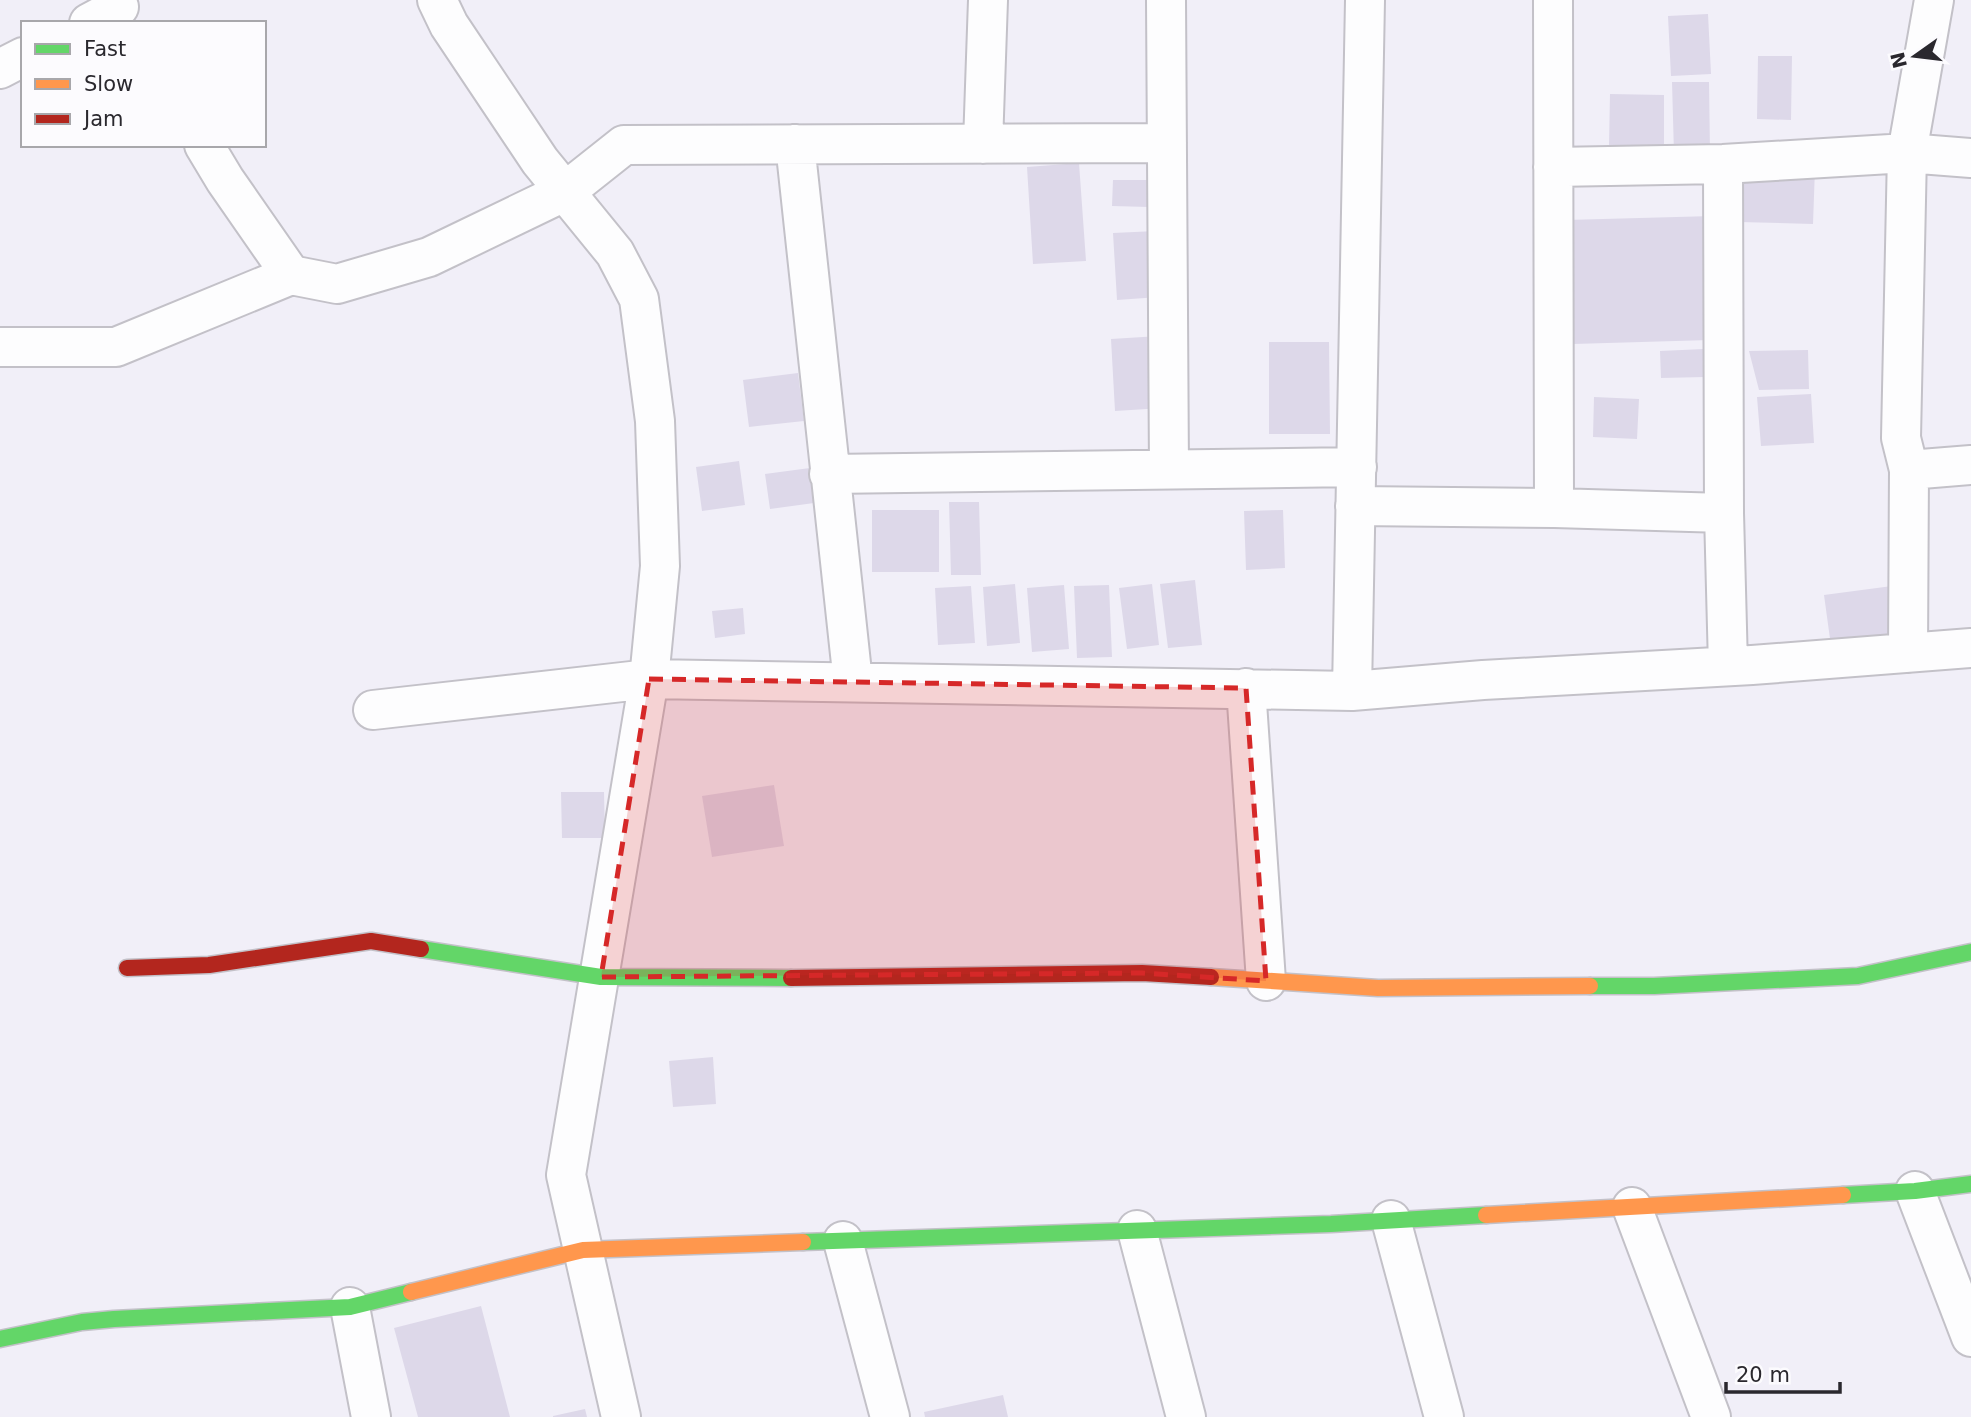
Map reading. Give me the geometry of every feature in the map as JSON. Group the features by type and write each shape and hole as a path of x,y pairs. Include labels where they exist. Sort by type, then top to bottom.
{"street":[{"path":"437,0 449,25 540,160 615,253 639,299 655,421 660,566 649,679 566,1175 621,1417"},
{"path":"983,144 988,0"},
{"path":"1166,0 1169,470"},
{"path":"1352,691 1365,0"},
{"path":"1553,0 1553,508"},
{"path":"1908,653 1909,470 1901,438 1907,153 1924,1"},
{"path":"0,69 21,58"},
{"path":"0,347 116,347 291,275 337,284 429,257 566,191 624,145 1167,143"},
{"path":"795,144 853,682"},
{"path":"205,147 291,275"},
{"path":"1553,167 1723,164 1907,153 1971,158"},
{"path":"1723,164 1724,513 1728,666"},
{"path":"1909,470 1971,465"},
{"path":"829,474 1357,467"},
{"path":"1355,506 1724,513"},
{"path":"373,710 649,679 1352,691 1971,648"},
{"path":"1245,688 1266,981"},
{"path":"127,968 209,965 371,941 601,977 845,978 1142,973 1378,988 1654,986 1857,976 1971,952"},
{"path":"0,1339 103,1320 350,1307 583,1250 1391,1220 1915,1191 1971,1184"},
{"path":"1915,1191 1971,1337"},
{"path":"1632,1207 1711,1417"},
{"path":"1391,1220 1444,1417"},
{"path":"1137,1230 1186,1417"},
{"path":"843,1241 890,1417"},
{"path":"350,1307 372,1417"}],"highlighted area":[{"path":"649,679 1246,688 1266,981 1142,973 601,977"}],"building":[{"path":"1708,14 1711,74 1671,76 1668,16"},
{"path":"1758,56 1792,56 1791,120 1757,119"},
{"path":"1672,82 1709,82 1710,153 1674,154"},
{"path":"1610,94 1664,95 1664,146 1609,146"},
{"path":"1079,163 1086,261 1033,264 1027,167"},
{"path":"1740,166 1815,168 1813,224 1739,222"},
{"path":"1113,180 1149,180 1149,207 1112,206"},
{"path":"1713,216 1710,340 1573,344 1566,220"},
{"path":"1156,231 1159,297 1117,300 1113,233"},
{"path":"1159,336 1163,408 1115,411 1111,339"},
{"path":"1269,342 1329,342 1330,434 1269,434"},
{"path":"1704,349 1705,377 1661,378 1660,351"},
{"path":"1808,350 1809,389 1759,390 1749,351"},
{"path":"798,373 804,421 749,427 743,380"},
{"path":"1811,394 1814,443 1761,446 1757,397"},
{"path":"1594,397 1639,399 1637,439 1593,437"},
{"path":"739,461 745,505 702,511 696,467"},
{"path":"810,468 814,503 770,509 765,474"},
{"path":"949,502 979,502 981,575 951,575"},
{"path":"872,510 939,510 939,572 872,572"},
{"path":"1283,510 1285,568 1246,570 1244,511"},
{"path":"1195,580 1202,645 1168,648 1160,584"},
{"path":"1015,584 1020,643 987,646 983,587"},
{"path":"1152,584 1159,645 1127,649 1119,588"},
{"path":"1064,585 1069,649 1032,652 1027,588"},
{"path":"1109,585 1112,657 1077,658 1074,586"},
{"path":"971,586 975,643 938,645 935,588"},
{"path":"1892,586 1899,636 1831,646 1824,595"},
{"path":"743,608 745,634 715,638 712,611"},
{"path":"774,785 784,846 712,857 702,796"},
{"path":"561,792 604,792 605,838 562,838"},
{"path":"713,1057 716,1104 673,1107 669,1061"},
{"path":"481,1306 510,1417 418,1417 394,1328"},
{"path":"1003,1395 1008,1417 925,1417 924,1412"},
{"path":"585,1409 587,1417 553,1417 553,1416"}],"traffic: fast":[{"path":"421,949 601,977 791,978"},
{"path":"1590,986 1654,986 1858,976 1971,952"},
{"path":"1843,1195 1915,1191 1971,1184"},
{"path":"803,1242 1331,1224 1486,1215"},
{"path":"0,1339 82,1322 114,1319 350,1307 411,1292"}],"traffic: slow":[{"path":"1211,977 1378,988 1590,986"},
{"path":"1486,1215 1843,1195"},
{"path":"411,1292 583,1250 803,1242"}],"traffic: jam":[{"path":"127,968 209,965 371,941 421,949"},
{"path":"791,978 1142,973 1211,977"}]}
